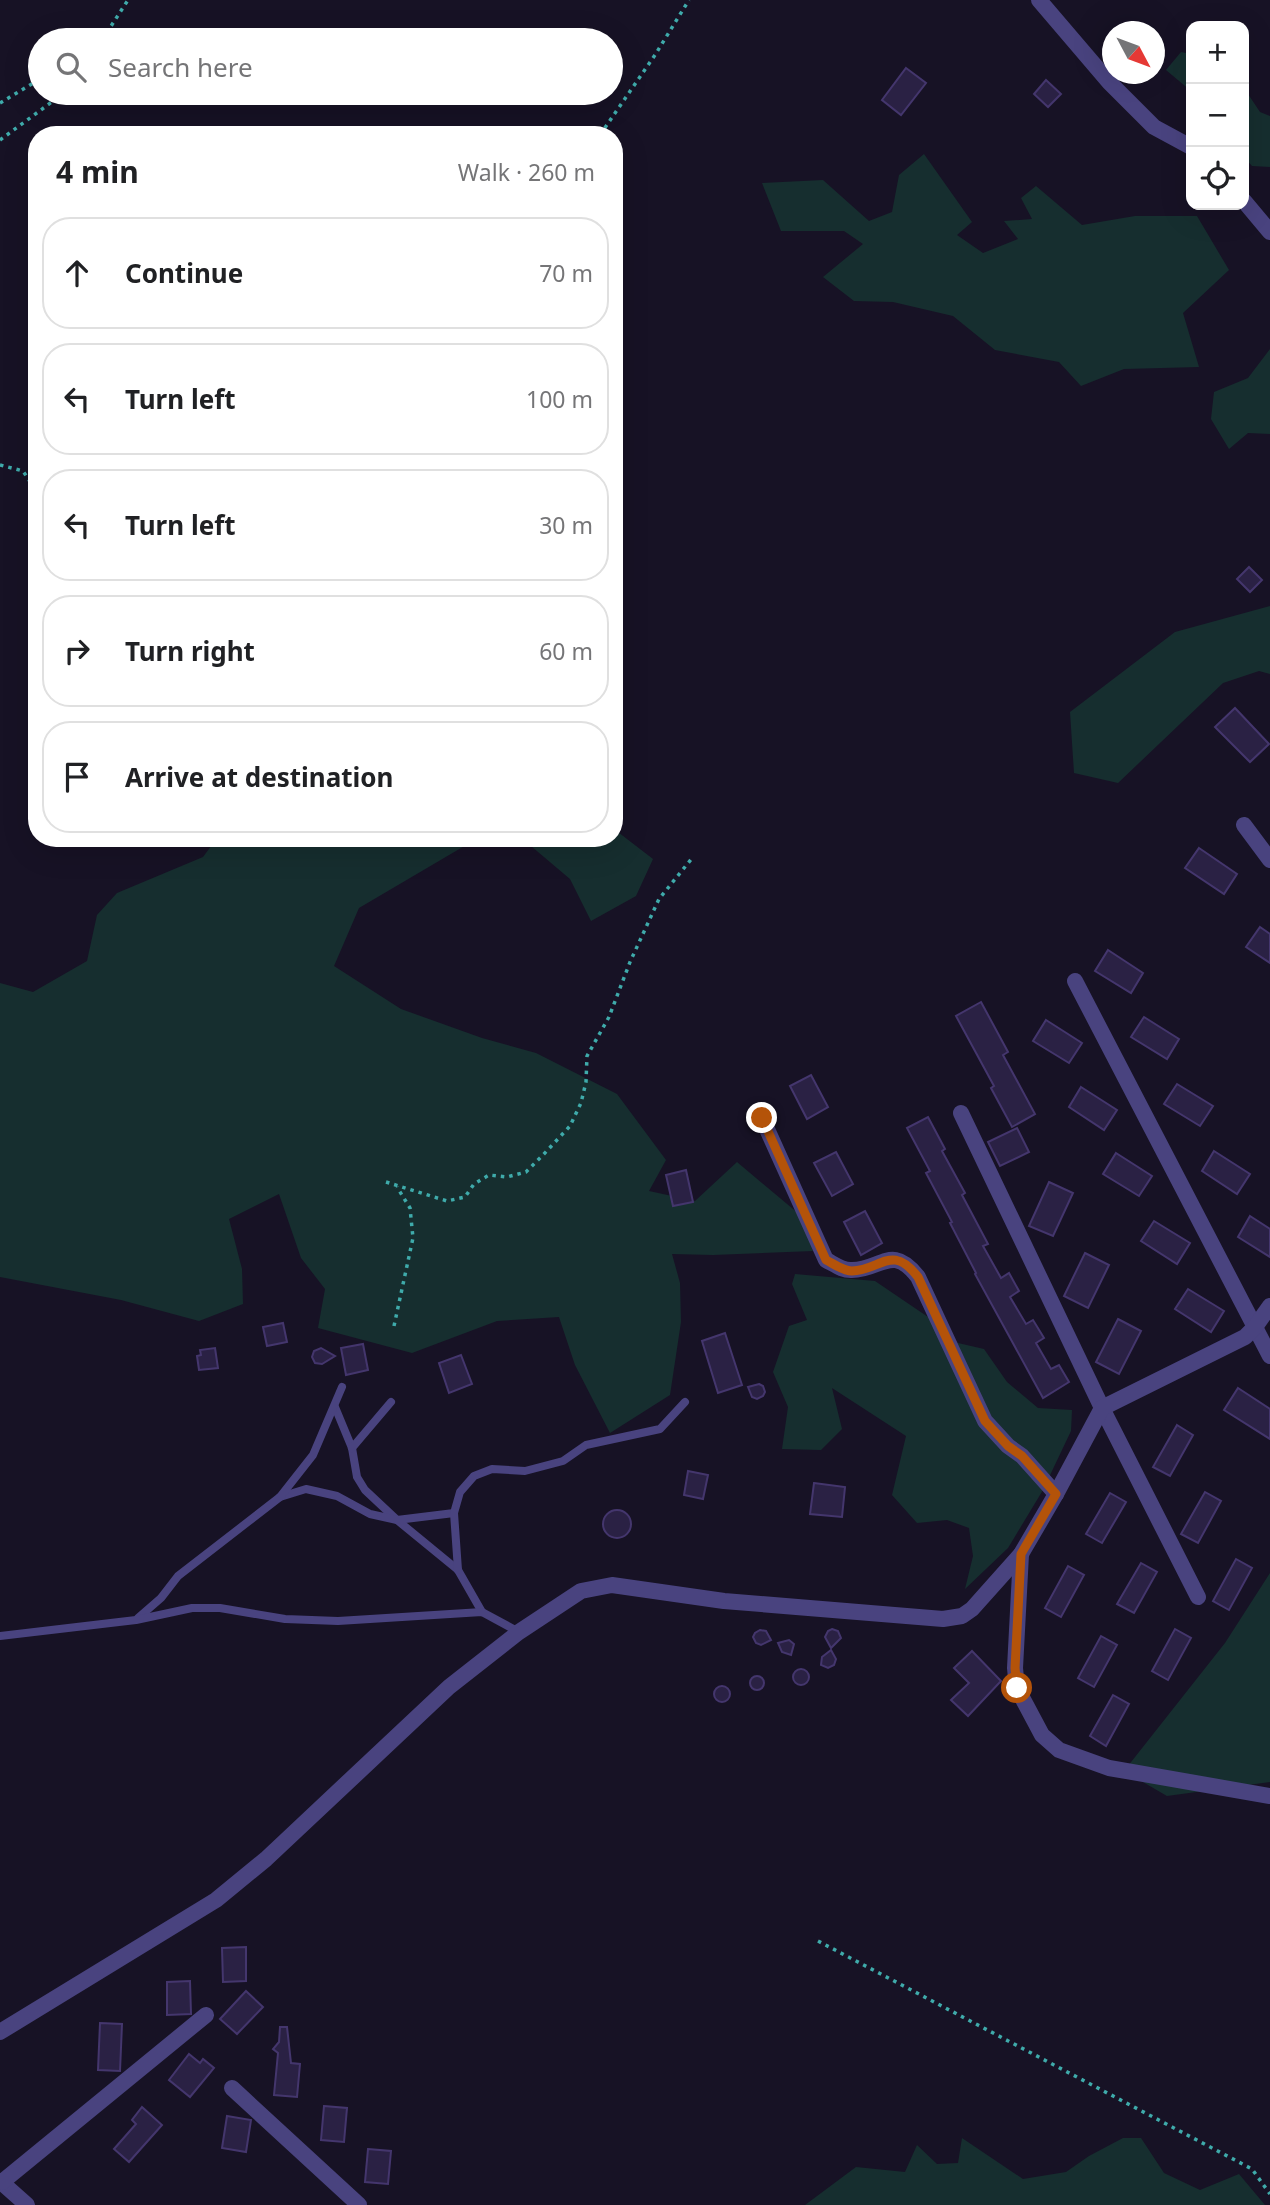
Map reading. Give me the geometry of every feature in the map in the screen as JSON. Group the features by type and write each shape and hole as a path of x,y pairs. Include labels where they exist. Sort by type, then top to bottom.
{"street":[{"path":"1039,0 1109,82 1154,127 1186,144"},
{"path":"1249,207 1270,232"},
{"path":"1244,825 1270,860"},
{"path":"1075,981 1270,1356"},
{"path":"961,1113 1102,1408 1198,1597"},
{"path":"762,1118 826,1260 853,1271 884,1261 898,1260 909,1265 918,1277 985,1421 1008,1446 1022,1456 1056,1494"},
{"path":"0,2032 216,1900 266,1858 449,1687 519,1632 581,1591 612,1585 724,1601 943,1619 962,1616 972,1609 1021,1554 1102,1408 1245,1337 1270,1306"},
{"path":"1021,1554 1015,1668 1017,1688 1042,1735 1059,1750 1109,1768 1270,1797"},
{"path":"27,2205 1,2182 206,2015"},
{"path":"232,2088 359,2205"}],"lane":[{"path":"135,1619 161,1598 178,1576 280,1497 313,1455 342,1387"},
{"path":"352,1448 391,1402"},
{"path":"458,1570 454,1513 460,1493 474,1476 492,1469 525,1471 563,1461 586,1445 660,1429 685,1402"},
{"path":"335,1407 352,1448 357,1477 361,1483 397,1520 458,1570 482,1612 519,1632"},
{"path":"280,1497 306,1489 337,1496 370,1514 397,1520 454,1513"},
{"path":"0,1636 135,1619 192,1608 220,1608 285,1619 338,1621 482,1612"}],"path":[{"path":"110,28 128,0"},
{"path":"623,102 656,55 689,0"},
{"path":"0,103 28,86"},
{"path":"0,140 48,105"},
{"path":"606,126 621,105"},
{"path":"0,465 23,471 28,478"},
{"path":"386,1182 447,1201 465,1197 474,1184 489,1175 507,1177 526,1172 570,1126 582,1103 587,1056 609,1017 648,922 659,899 693,857"},
{"path":"394,1326 413,1238 410,1208 396,1185"},
{"path":"818,1941 1252,2169 1270,2194"}],"green space":[{"path":"1181,52 1186,53 1186,87 1166,70"},
{"path":"1249,96 1260,112 1270,116 1270,167 1252,166 1249,163"},
{"path":"924,154 972,222 957,235 983,253 1018,239 1004,221 1032,219 1021,198 1036,186 1082,225 1135,216 1197,216 1229,270 1183,313 1199,367 1124,369 1081,386 1059,362 995,350 953,316 893,302 854,301 823,277 863,244 844,231 781,231 762,183 823,180 869,221 892,212 899,175"},
{"path":"1270,349 1270,434 1248,433 1229,449 1211,419 1214,392 1248,378"},
{"path":"1270,606 1270,674 1259,671 1223,683 1118,783 1074,773 1070,712 1175,632"},
{"path":"623,836 653,859 636,896 591,921 570,879 532,847 623,847"},
{"path":"210,847 463,847 359,908 334,966 401,1009 482,1038 536,1053 617,1094 666,1160 649,1191 695,1201 737,1162 805,1219 813,1251 672,1254 680,1283 681,1322 670,1395 610,1433 575,1365 559,1317 497,1321 412,1353 318,1328 325,1289 301,1258 279,1194 229,1219 242,1269 243,1304 199,1321 121,1300 0,1277 0,983 33,992 87,961 97,915 117,893 203,857"},
{"path":"795,1274 875,1281 931,1319 958,1343 984,1349 1007,1382 1038,1408 1072,1410 1071,1431 1043,1490 1008,1548 965,1589 973,1556 969,1528 947,1520 917,1523 892,1495 906,1436 832,1388 842,1429 821,1450 782,1449 788,1407 773,1372 789,1326 807,1320 792,1284"},
{"path":"1270,1573 1270,1782 1167,1796 1124,1771 1225,1643"},
{"path":"962,2138 1023,2179 1066,2172 1123,2138 1141,2138 1164,2173 1200,2190 1239,2174 1265,2205 805,2205 856,2167 905,2172 917,2145 937,2164 958,2163"}],"building":[{"path":"906,68 926,83 901,115 882,100"},
{"path":"1046,80 1061,94 1048,107 1034,94"},
{"path":"1249,567 1262,580 1250,592 1237,579"},
{"path":"1235,708 1269,744 1250,762 1215,727"},
{"path":"1199,848 1237,874 1224,894 1185,868"},
{"path":"1260,927 1270,934 1270,963 1246,947"},
{"path":"1108,950 1143,973 1131,993 1095,971"},
{"path":"981,1002 1008,1052 1003,1055 1035,1114 1012,1127 991,1088 994,1086 956,1016"},
{"path":"1144,1017 1179,1039 1167,1059 1131,1037"},
{"path":"1046,1020 1082,1043 1069,1063 1033,1041"},
{"path":"811,1075 828,1107 807,1119 790,1086"},
{"path":"1177,1084 1213,1106 1200,1126 1164,1104"},
{"path":"1081,1087 1117,1110 1104,1130 1069,1107"},
{"path":"928,1117 945,1149 942,1151 965,1193 962,1195 988,1244 983,1246 1001,1278 1009,1273 1019,1291 1010,1297 1026,1324 1033,1320 1044,1338 1036,1343 1051,1369 1059,1365 1069,1382 1043,1398 975,1274 926,1173 930,1171 907,1128"},
{"path":"1017,1128 1029,1152 1000,1166 988,1142"},
{"path":"1214,1151 1250,1174 1237,1194 1202,1171"},
{"path":"836,1152 853,1184 832,1196 814,1163"},
{"path":"1116,1153 1152,1176 1139,1196 1103,1174"},
{"path":"686,1170 693,1202 673,1206 666,1175"},
{"path":"1049,1182 1073,1193 1053,1236 1029,1226"},
{"path":"865,1211 882,1243 861,1255 844,1222"},
{"path":"1250,1216 1270,1229 1270,1257 1238,1237"},
{"path":"1154,1221 1190,1243 1177,1264 1141,1241"},
{"path":"1085,1253 1109,1265 1088,1308 1064,1296"},
{"path":"1188,1289 1224,1311 1211,1332 1175,1309"},
{"path":"1118,1319 1141,1331 1119,1374 1096,1362"},
{"path":"283,1323 287,1342 267,1346 263,1327"},
{"path":"725,1333 742,1385 718,1393 702,1341"},
{"path":"363,1344 368,1370 346,1375 341,1348"},
{"path":"215,1348 218,1368 199,1370 197,1356 201,1355 200,1350"},
{"path":"321,1348 335,1356 322,1364 315,1363 312,1357 314,1351"},
{"path":"461,1355 472,1384 449,1393 439,1363"},
{"path":"759,1384 765,1392 757,1399 752,1397 748,1387"},
{"path":"1238,1388 1270,1409 1270,1439 1224,1410"},
{"path":"1177,1425 1193,1435 1170,1476 1153,1467"},
{"path":"688,1471 708,1475 703,1499 684,1495"},
{"path":"814,1483 845,1487 842,1517 810,1514"},
{"path":"1205,1492 1221,1501 1198,1543 1181,1534"},
{"path":"1110,1493 1126,1502 1102,1543 1086,1534"},
{"path":"617,1510 627,1514 631,1524 627,1534 617,1538 607,1534 603,1524 607,1514"},
{"path":"1236,1559 1252,1568 1229,1610 1213,1601"},
{"path":"1141,1563 1157,1572 1134,1613 1117,1604"},
{"path":"1068,1566 1084,1575 1061,1617 1045,1608"},
{"path":"832,1629 838,1631 841,1638 831,1648 825,1637"},
{"path":"1175,1629 1191,1638 1168,1680 1152,1671"},
{"path":"760,1630 766,1631 771,1640 761,1645 756,1643 753,1637"},
{"path":"1101,1636 1117,1645 1094,1687 1078,1678"},
{"path":"789,1640 794,1644 791,1655 782,1652 778,1643"},
{"path":"831,1650 836,1659 834,1665 828,1668 821,1665 822,1657"},
{"path":"972,1651 1001,1681 968,1716 951,1700 969,1683 954,1668"},
{"path":"801,1669 809,1677 801,1685 793,1677"},
{"path":"754,1676 760,1676 764,1683 760,1690 754,1690 750,1686 750,1680"},
{"path":"722,1686 730,1694 722,1702 714,1694"},
{"path":"1113,1695 1129,1704 1106,1746 1090,1736"},
{"path":"246,1947 246,1981 223,1982 222,1948"},
{"path":"190,1981 191,2014 167,2015 167,1982"},
{"path":"246,1991 263,2007 237,2034 220,2019"},
{"path":"100,2023 122,2024 120,2071 98,2070"},
{"path":"280,2027 287,2027 291,2063 300,2064 297,2097 274,2095 278,2053 273,2049 279,2042"},
{"path":"189,2054 200,2063 203,2059 214,2068 190,2097 169,2080"},
{"path":"324,2106 347,2108 344,2142 321,2140"},
{"path":"142,2107 162,2125 129,2162 114,2149 136,2124 132,2120"},
{"path":"227,2116 251,2120 246,2152 222,2148"},
{"path":"368,2149 391,2151 388,2184 365,2182"}],"route":[{"path":"762,1118 826,1260 853,1271 884,1261 898,1260 909,1265 918,1277 985,1421 1008,1446 1022,1456 1056,1494 1021,1554 1015,1668 1017,1688"}]}
